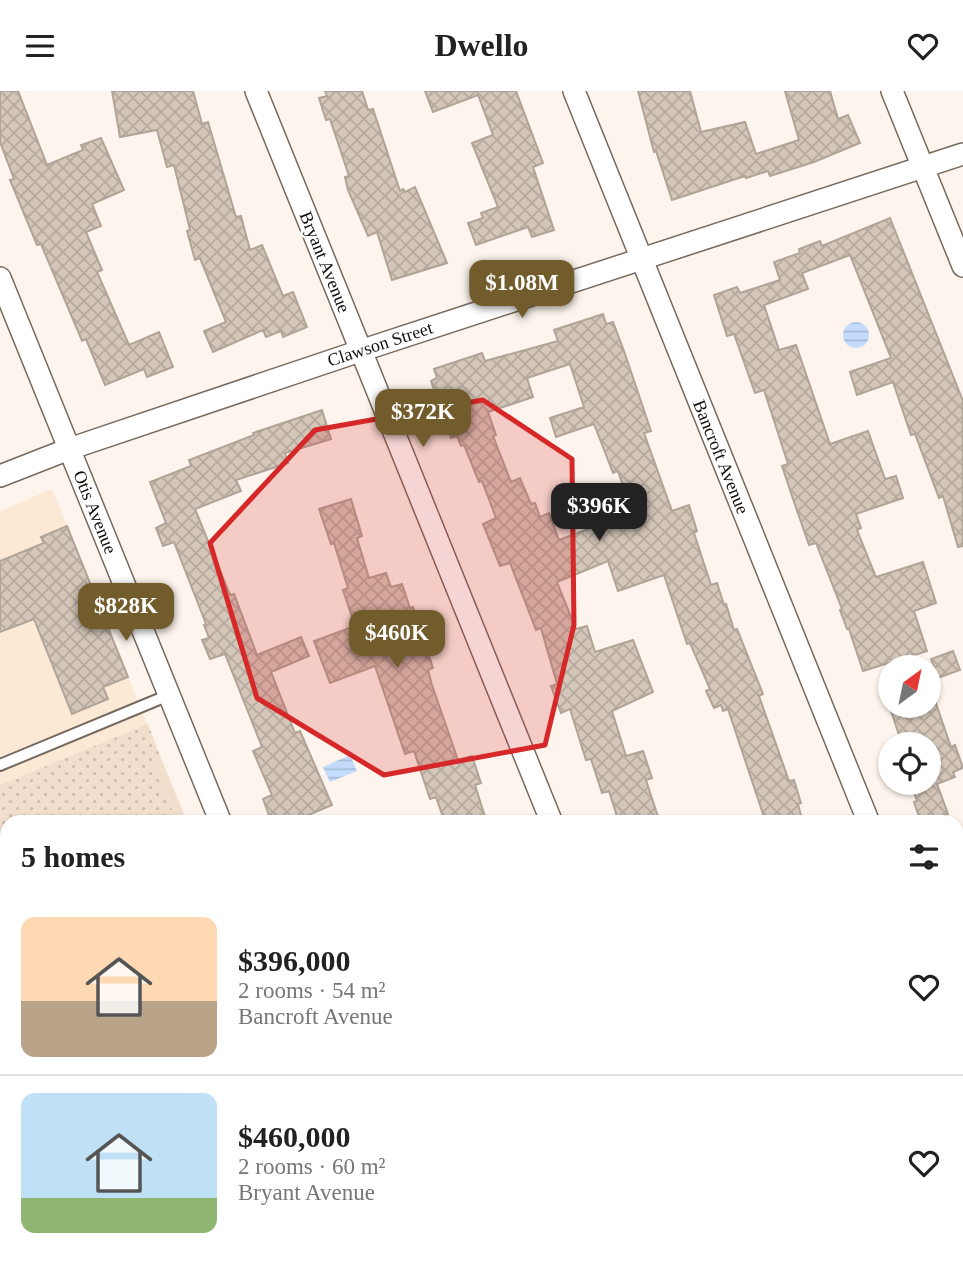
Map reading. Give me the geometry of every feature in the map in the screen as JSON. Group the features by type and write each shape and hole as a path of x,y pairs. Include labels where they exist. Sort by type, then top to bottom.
{"street":[{"name":"Bryant Avenue","path":"256,91 549,815"},
{"name":"Bancroft Avenue","path":"573,91 866,815"},
{"path":"892,91 963,266"},
{"name":"Clawson Street","path":"0,477 69,449 360,351 963,154"},
{"name":"Otis Avenue","path":"0,278 218,815"}],"lane":[{"path":"0,765 169,695"}],"highlighted area":[{"path":"483,400 572,459 574,625 545,745 384,775 257,698 210,543 315,430"}],"shaded area":[{"path":"52,489 184,815 0,815 0,511"},
{"path":"148,724 160,756 152,760 174,815 0,815 0,785"},
{"path":"160,756 184,815 174,815 151,759"}],"water":[{"path":"856,322 865,326 869,335 865,344 856,348 847,344 843,335 847,326"},
{"path":"350,755 357,771 330,782 323,767"}],"building":[{"path":"0,91 18,91 47,165 83,150 81,145 101,138 124,190 92,204 101,226 86,232 102,270 97,272 129,345 159,332 173,367 147,377 144,369 105,385 86,339 82,341 41,244 37,245 10,180 14,179 0,142"},
{"path":"112,91 193,91 202,124 208,122 236,217 241,216 250,250 262,245 283,296 293,292 307,327 283,337 281,331 266,337 263,330 213,352 204,331 226,322 200,258 195,260 174,165 167,167 157,130 120,137"},
{"path":"325,91 362,91 368,110 373,109 400,191 403,189 405,192 415,187 447,263 392,280 377,232 368,236 348,190 345,177 349,176 330,119 326,120 319,98 327,96"},
{"path":"425,91 516,91 543,163 533,167 554,230 532,237 528,227 476,245 468,223 483,218 481,213 498,207 472,143 493,135 478,95 433,112"},
{"path":"638,91 690,91 701,132 745,122 756,154 799,140 785,91 830,91 838,119 848,115 860,143 770,176 768,171 746,178 745,176 672,200 656,151 654,152"},
{"path":"890,218 963,401 963,546 958,547 943,496 939,498 915,434 911,435 893,382 857,395 850,372 891,358 850,255 802,273 808,289 764,305 779,350 796,345 830,444 868,431 885,479 896,476 903,498 856,514 861,528 857,530 876,577 923,562 936,603 914,611 927,651 914,655 878,655 878,666 863,671 816,543 809,545 782,466 788,464 764,390 755,393 734,334 727,336 714,295 737,287 740,293 780,280 774,262 800,253 799,249 820,241 822,246"},
{"path":"603,314 606,324 613,322 651,431 644,433 672,511 689,505 697,531 694,533 711,585 717,583 734,630 737,629 763,694 759,696 789,781 794,780 801,803 798,804 801,815 763,815 728,709 723,711 721,705 714,708 706,691 710,689 690,643 687,644 664,575 618,591 608,561 557,582 576,629 587,626 595,652 633,640 653,692 612,711 626,756 643,751 652,778 646,780 657,815 616,815 609,791 602,793 591,759 586,760 570,709 561,713 551,686 557,684 541,628 536,630 510,563 500,566 483,524 496,518 482,481 479,482 464,445 461,446 457,436 451,438 431,381 437,378 434,369 482,353 485,361 558,341 554,330","holes":["570,364 584,407 550,418 556,437 594,424 613,473 618,471 632,513 559,540 549,513 540,517 520,478 511,482 493,436 496,435 488,412 533,397 527,378"]},
{"path":"322,410 331,439 285,453 288,463 236,480 241,491 195,509 230,595 234,594 257,655 301,637 309,656 271,672 295,733 300,731 332,805 309,815 269,815 263,799 272,795 253,751 262,747 225,654 210,659 202,640 209,638 204,625 206,624 174,542 163,546 156,528 166,523 150,482 191,466 189,460 254,435 253,433"},
{"path":"351,499 362,536 357,538 369,578 386,573 391,587 402,584 410,608 413,607 433,668 428,670 432,685 458,760 472,756 481,783 475,785 484,815 442,815 436,797 430,799 414,751 405,754 375,666 330,683 314,641 355,626 343,590 348,588 334,543 331,544 319,509"},
{"path":"67,526 128,677 103,687 108,699 72,714 34,619 0,632 0,561 44,543 41,537"},
{"path":"953,651 960,670 942,677 942,655"},
{"path":"893,718 941,718 951,747 955,745 963,768 953,772 955,777 941,782 941,732 898,732"},
{"path":"915,795 941,795 948,814 918,815 914,802 917,801"}]}
